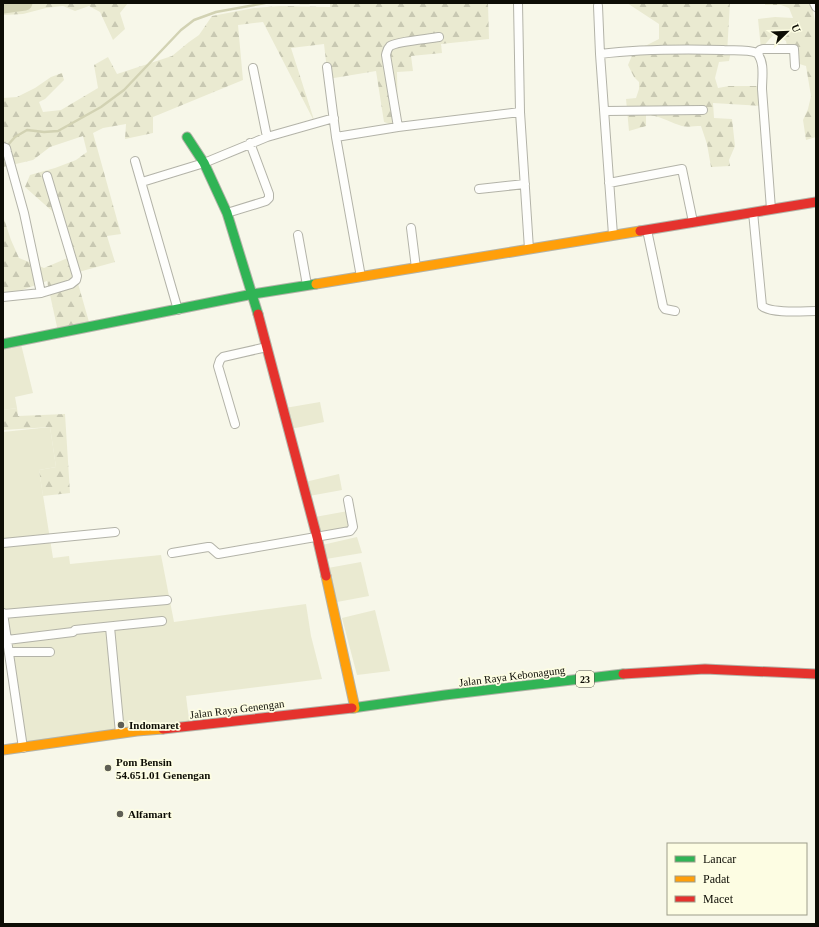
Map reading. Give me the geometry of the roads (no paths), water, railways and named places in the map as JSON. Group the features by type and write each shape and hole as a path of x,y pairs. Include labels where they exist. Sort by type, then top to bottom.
{"main road":[{"path":"187,137 204,163 227,213 253,294 317,537 355,708"},
{"path":"3,344 253,294 816,202"},
{"name":"Jalan Raya Kebonagung","path":"355,708 445,695 625,674 665,671 705,669 816,674"},
{"name":"Jalan Raya Genengan","path":"3,750 120,733 190,727 257,718 355,708"}],"street":[{"path":"518,3 520,112 529,249"},
{"path":"814,3 816,7"},
{"path":"598,6 613,235"},
{"path":"398,127 386,55 387,51 392,45 439,37"},
{"path":"600,54 632,50 659,49 734,50 757,53 763,49 794,49 795,66"},
{"path":"757,53 762,70 762,89 771,209"},
{"path":"328,67 336,137 361,277"},
{"path":"253,68 267,137"},
{"path":"604,111 703,110"},
{"path":"336,137 398,127 520,112"},
{"path":"142,182 204,163 267,137 334,118"},
{"path":"227,213 266,201 269,198 269,194 250,143"},
{"path":"3,147 6,148 22,206 41,292"},
{"path":"135,161 178,310"},
{"path":"609,183 682,168 693,222"},
{"path":"3,297 41,292 71,284 76,280 77,276 47,176"},
{"path":"479,189 525,184"},
{"path":"753,212 762,306 766,309 773,310 816,311"},
{"path":"411,228 416,268"},
{"path":"647,230 663,306 665,309 675,311"},
{"path":"298,235 307,285"},
{"path":"235,424 218,366 220,360 223,357 266,347"},
{"path":"172,553 210,547 215,553 218,554 350,531 353,528 348,500"},
{"path":"3,543 115,532"},
{"path":"23,748 3,614 167,600"},
{"path":"7,640 73,632 75,630 162,621"},
{"path":"110,626 120,733"},
{"path":"9,652 50,652"}],"waterway":[{"path":"3,6 25,3"},
{"path":"7,146 15,137 27,130 44,132 58,131 101,107 124,90 181,30 194,20 216,12 265,3"},
{"path":"300,3 309,3"}],"place":[{"name":"Indomaret","path":"121,725"},
{"name":"Pom Bensin 54.651.01 Genengan","path":"108,768"},
{"name":"Alfamart","path":"120,814"}]}
